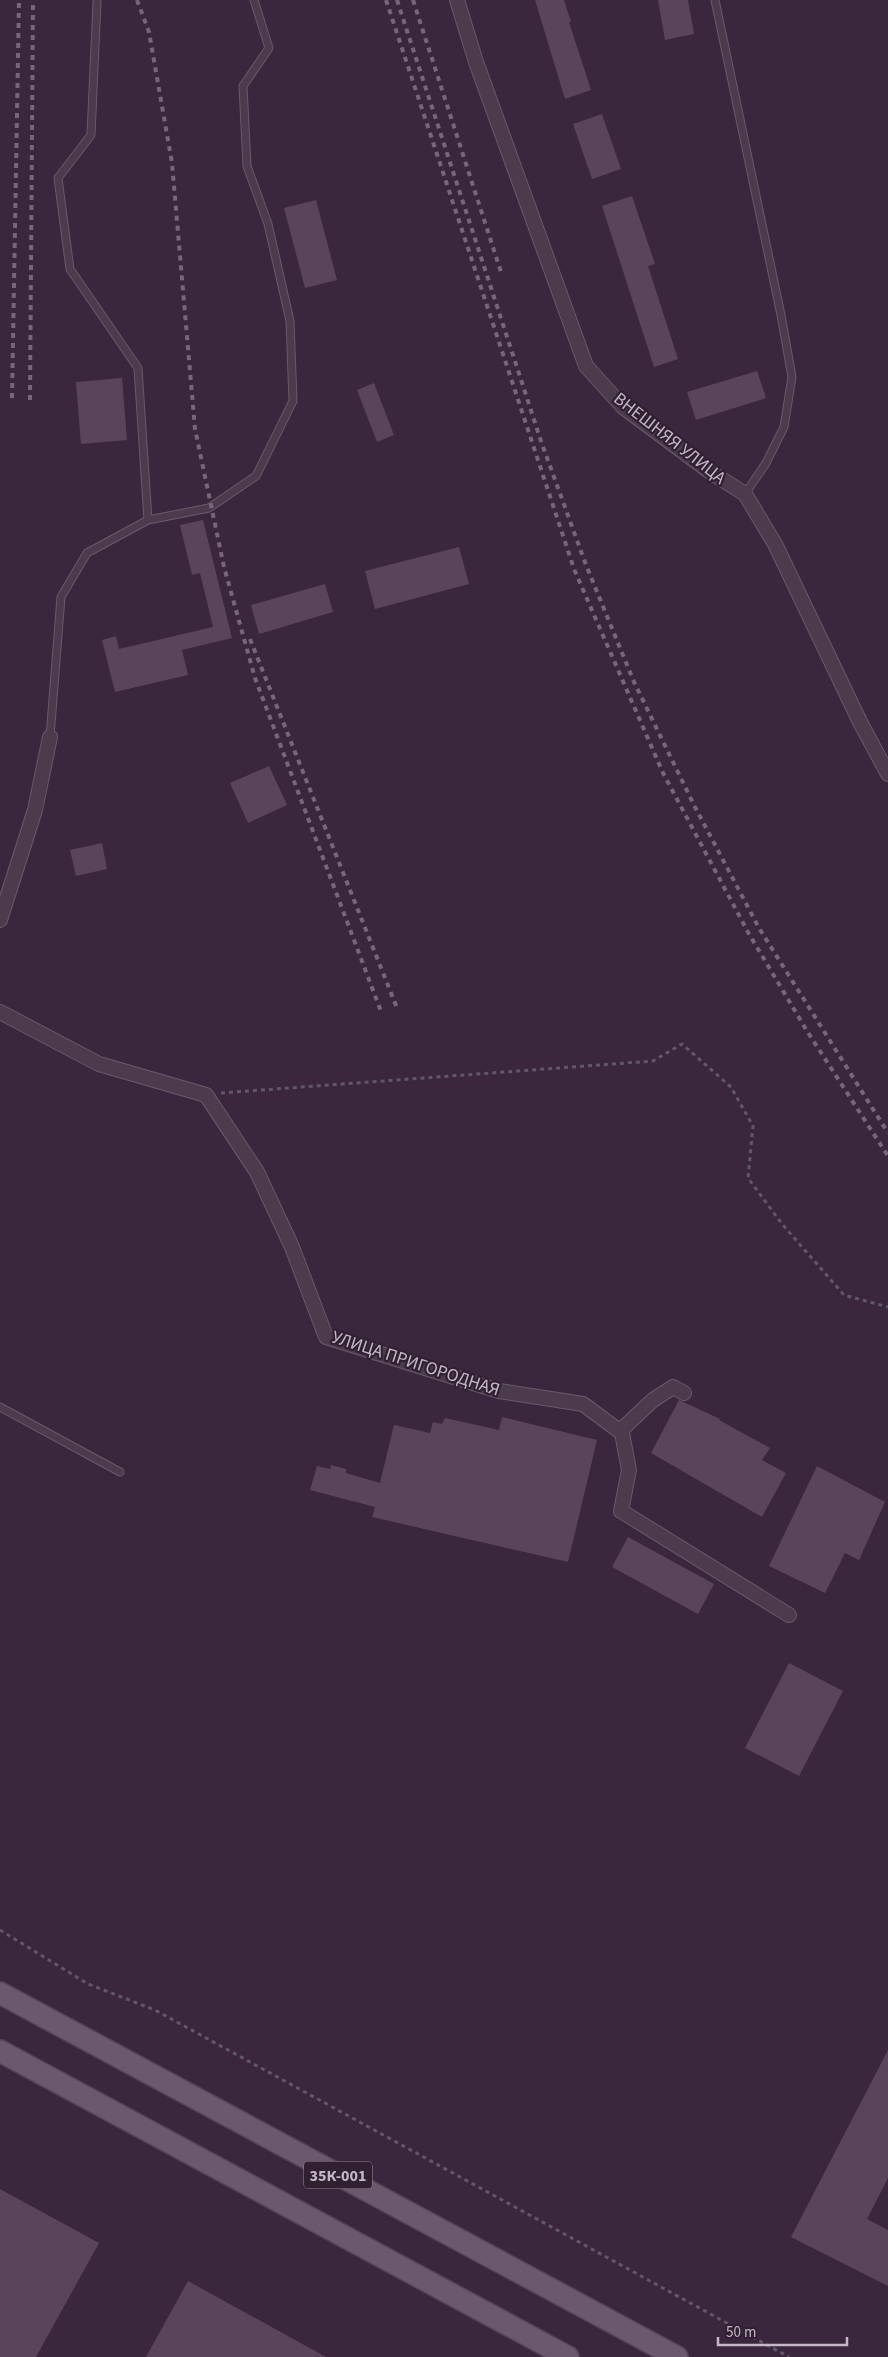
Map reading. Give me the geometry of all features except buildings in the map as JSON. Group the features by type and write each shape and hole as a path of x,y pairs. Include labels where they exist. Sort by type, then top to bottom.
{"main road":[{"name":"35К-001","path":"0,1993 676,2357"},
{"name":"35К-001","path":"0,2051 568,2357"}],"street":[{"name":"ВНЕШНЯЯ УЛИЦА","path":"457,0 476,62 586,366 623,407 709,471 745,494 775,544 860,722 888,774"},
{"path":"0,920 35,810 50,737"},
{"path":"0,1012 99,1064 206,1095"},
{"name":"УЛИЦА ПРИГОРОДНАЯ","path":"206,1095 257,1172 292,1247 326,1337 499,1391 583,1404 620,1431"},
{"path":"684,1392 673,1386 653,1400 620,1431 629,1470 621,1511 789,1615"}],"lane":[{"path":"50,737 61,597 87,553 148,520 209,508 256,476 292,401 290,321 268,224 247,166 244,86 269,48 254,0"},
{"path":"715,0 781,315 792,377 784,427 766,463 745,494"},
{"path":"97,2 90,135 58,178 70,269 138,368 148,520"},
{"path":"0,1407 120,1472"}],"path":[{"path":"206,1095 653,1061 682,1044 731,1087 753,1126 748,1178 782,1224 844,1295 888,1307"},
{"path":"0,1930 88,1984 155,2010 789,2357"}],"railway":[{"path":"12,398 19,0"},
{"path":"30,400 33,0"},
{"path":"137,0 149,32 172,163 195,429 224,567 255,678 382,1014"},
{"path":"386,0 574,569 663,773 749,934 807,1031 888,1156"},
{"path":"397,0 542,444 586,565 634,682 695,807 759,928 888,1133"},
{"path":"413,0 501,272"},
{"path":"250,639 397,1008"}]}
